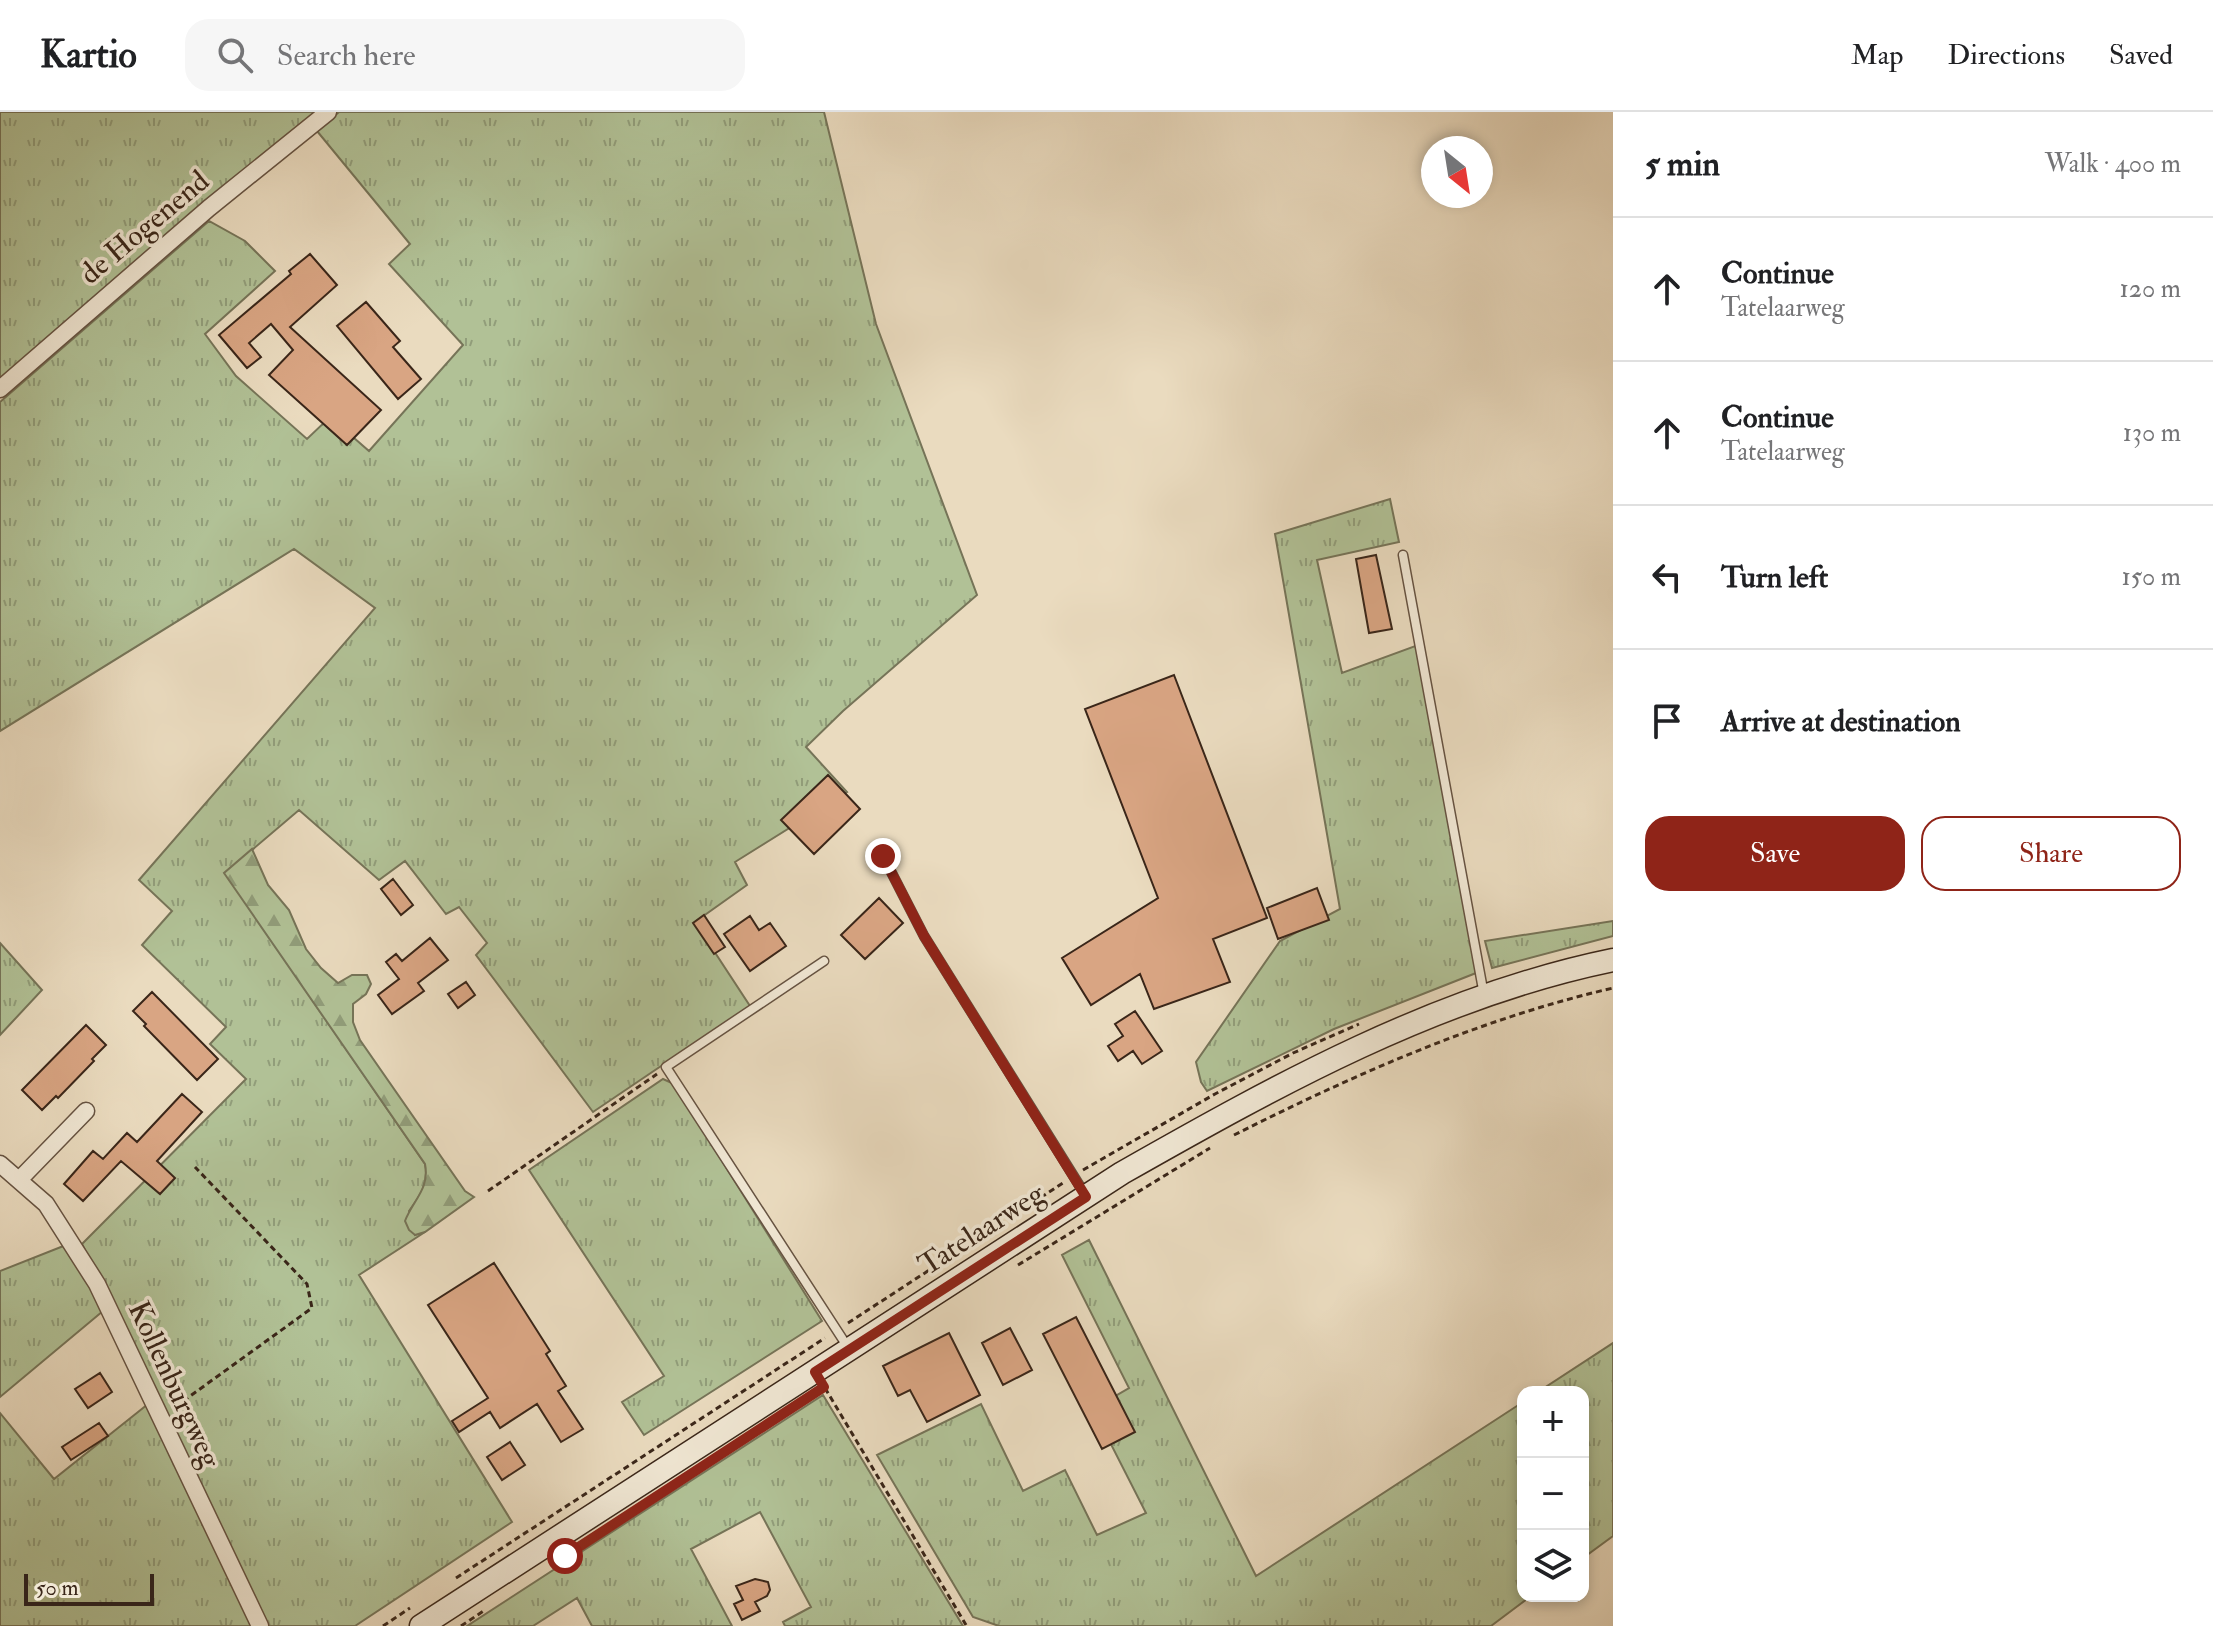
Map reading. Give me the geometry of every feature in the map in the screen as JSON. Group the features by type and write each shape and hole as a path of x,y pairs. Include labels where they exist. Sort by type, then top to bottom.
{"main road":[{"name":"Tatelaarweg","path":"421,1626 1086,1197 1213,1122 1308,1072 1484,995 1613,960"}],"street":[{"name":"de Hogenend","path":"0,389 209,208 328,112"},
{"path":"19,1180 86,1111"},
{"name":"Kollenburgweg","path":"0,1164 46,1204 97,1284 260,1626"}],"lane":[{"path":"1403,555 1484,995"},
{"path":"883,856 924,936 1086,1197"},
{"path":"824,961 666,1067 850,1349"}],"path":[{"path":"1235,1134 1403,1055 1490,1023 1613,988"},
{"path":"488,1191 666,1067"},
{"name":"Tatelaarweg","path":"1011,1270 1221,1141"},
{"path":"163,1423 177,1405 312,1308 307,1284 195,1167"},
{"path":"815,1372 966,1625"},
{"path":"461,1626 487,1609"}],"green space":[{"path":"0,112 318,112 0,385"},
{"path":"339,112 824,112 876,324 977,595 806,747 847,792 735,862 747,885 695,922 750,1006 593,1112 476,955 487,943 459,907 446,914 405,861 379,880 299,810 225,873 425,1164 425,1184 409,1211 415,1235 425,1232 359,1275 512,1522 355,1626 268,1626 82,1244 246,1079 210,1044 226,1027 142,945 172,911 139,880 375,608 294,549 0,731 0,402 209,221 245,241 275,271 205,334 236,376 307,439 330,417 369,451 463,345 389,264 410,244 317,131"},
{"path":"1390,499 1399,542 1317,560 1342,673 1418,645 1476,973 1334,1029 1207,1091 1201,1082 1196,1062 1280,941 1340,909 1275,534"},
{"path":"252,849 268,885 289,910 306,949 321,968 338,983 352,975 367,975 371,984 366,994 353,1004 353,1022 360,1040 465,1191 474,1197 425,1232 415,1235 405,1221 423,1187 425,1164 224,873"},
{"path":"1613,921 1613,936 1492,968 1485,941"},
{"path":"0,943 42,990 0,1035"},
{"path":"663,1079 674,1084 822,1321 644,1435 622,1402 664,1376 529,1170"},
{"path":"1089,1240 1256,1576 1517,1406 1517,1602 1523,1602 1491,1626 999,1626 973,1617 877,1455 981,1404 1023,1491 1065,1470 1097,1535 1146,1513 1093,1409 1129,1388 1062,1255"},
{"path":"66,1245 103,1311 0,1397 0,1271"},
{"path":"1613,1343 1613,1536 1589,1554 1589,1386 1547,1386"},
{"path":"823,1395 963,1626 785,1626 783,1622 811,1607 760,1512 691,1549 732,1626 592,1626 577,1598 533,1626 467,1626"},
{"path":"148,1404 255,1626 0,1626 0,1413 54,1479"}],"building":[{"path":"310,254 337,285 290,327 381,410 347,445 269,375 293,350 271,324 249,343 261,357 247,368 219,335"},
{"path":"366,302 400,341 393,347 421,379 398,399 337,326"},
{"path":"1376,555 1392,629 1369,633 1356,559"},
{"path":"1174,675 1267,918 1213,939 1230,982 1154,1009 1140,974 1091,1005 1062,958 1158,898 1085,709"},
{"path":"828,775 860,809 814,854 781,820"},
{"path":"393,879 413,905 401,915 381,889"},
{"path":"1317,888 1329,920 1278,939 1267,908"},
{"path":"879,898 903,923 865,959 841,935"},
{"path":"704,915 725,947 714,954 693,923"},
{"path":"750,916 759,930 770,923 786,946 750,971 724,934"},
{"path":"430,938 448,960 418,983 424,991 392,1014 378,995 399,979 386,962 396,954 402,961"},
{"path":"466,982 475,995 458,1008 448,994"},
{"path":"152,992 218,1059 197,1080 133,1011"},
{"path":"1135,1011 1162,1051 1142,1064 1133,1051 1118,1061 1108,1046 1123,1036 1115,1024"},
{"path":"86,1025 106,1045 58,1098 56,1096 42,1110 22,1090"},
{"path":"182,1094 202,1112 157,1161 175,1178 160,1194 121,1161 83,1201 64,1184 93,1151 103,1159 127,1133 137,1142"},
{"path":"494,1263 550,1351 546,1354 566,1386 558,1391 583,1429 561,1442 537,1404 500,1428 490,1412 459,1432 452,1421 488,1398 428,1305"},
{"path":"1076,1317 1135,1432 1102,1449 1043,1334"},
{"path":"1010,1328 1032,1370 1003,1385 982,1343"},
{"path":"949,1333 980,1395 927,1422 910,1390 898,1396 883,1366"},
{"path":"100,1373 112,1392 88,1408 75,1389"},
{"path":"99,1423 108,1436 71,1460 62,1447"},
{"path":"510,1442 525,1465 502,1480 487,1457"},
{"path":"755,1579 768,1582 770,1590 767,1596 755,1602 760,1611 742,1620 734,1604 743,1600 736,1586"}],"route":[{"path":"565,1556 824,1387 815,1372 1086,1197 924,936 883,856"}]}
